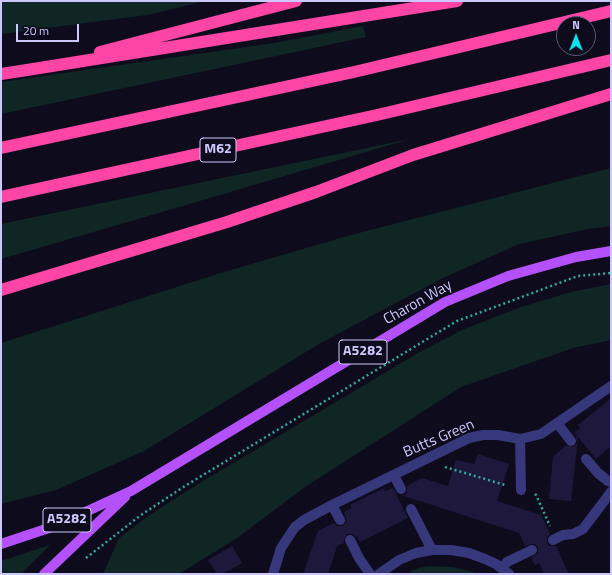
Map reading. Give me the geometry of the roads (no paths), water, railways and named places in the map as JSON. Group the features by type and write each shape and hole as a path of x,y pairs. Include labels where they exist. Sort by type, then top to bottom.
{"highway":[{"path":"27,70 296,1"},
{"path":"1,74 457,1"},
{"path":"1,148 354,72 611,11"},
{"name":"M62","path":"1,197 377,115 611,60"},
{"path":"1,290 227,222 316,192 413,155 611,94"}],"main road":[{"name":"Charon Way","path":"1,544 55,526 131,491 445,302 508,276 576,257 611,251"},
{"name":"Charon Way","path":"44,574 131,491"}],"street":[{"name":"Butts Green","path":"273,574 281,548 295,527 332,504 469,438 483,435 498,435 520,439 541,434 611,386"},
{"path":"557,423 571,441"},
{"path":"520,439 521,490"},
{"path":"586,459 598,473 611,482"},
{"name":"Butts Green","path":"394,475 401,489"},
{"path":"554,540 563,535 573,534 583,529 611,492"},
{"path":"332,504 340,520"},
{"path":"411,510 432,550"},
{"path":"350,540 359,558 370,574"},
{"path":"379,574 399,560 416,553 432,550 451,550 469,553 496,564 505,571 507,562 532,550"}]}
